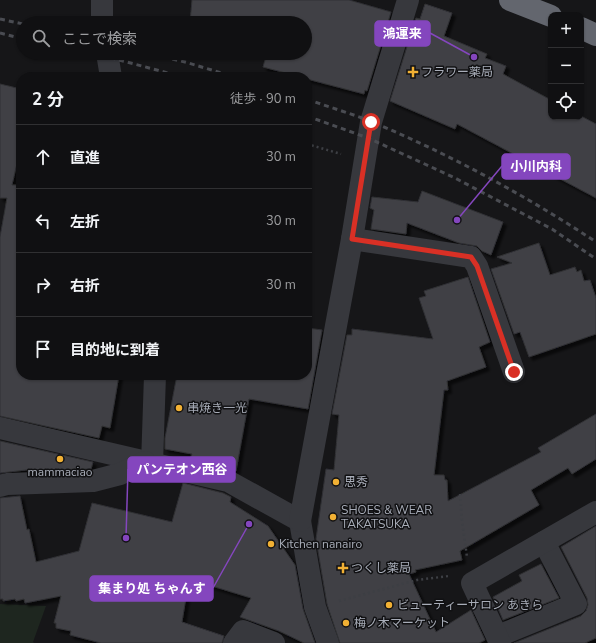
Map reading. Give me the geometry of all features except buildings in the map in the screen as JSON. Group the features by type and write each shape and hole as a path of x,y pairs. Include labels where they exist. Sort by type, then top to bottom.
{"highway":[{"path":"510,0 548,15"},
{"path":"584,29 596,35"}],"street":[{"path":"102,0 102,16"},
{"path":"328,643 315,607 300,521 352,239 368,138 375,107 408,0"},
{"path":"107,60 110,72"},
{"path":"352,239 471,257 477,266 514,372"},
{"path":"149,463 155,380"},
{"path":"0,428 228,481 300,521"},
{"path":"0,486 7,484 93,481 120,474 149,463"},
{"path":"544,542 576,604 499,640 471,578 544,542 596,512"},
{"path":"234,643 243,631 274,643"}],"path":[{"path":"312,145 365,161"},
{"path":"315,607 417,580 471,578 462,521 460,494"}],"shaded area":[{"path":"0,604 46,606 33,642 34,643 0,643"}],"railway":[{"path":"0,19 16,22"},
{"path":"0,33 16,37"},
{"path":"119,60 164,72"},
{"path":"176,60 218,72"},
{"path":"312,101 370,121 458,161 542,208 596,242"},
{"path":"312,118 368,138 453,177 552,229 596,259"}],"place":[{"name":"鴻運来","path":"474,57"},
{"name":"フラワー薬局","path":"413,72"},
{"name":"小川内科","path":"457,220"},
{"name":"串焼き一光","path":"179,408"},
{"name":"mammaciao","path":"60,459"},
{"name":"思秀","path":"336,482"},
{"name":"SHOES & WEAR TAKATSUKA","path":"333,517"},
{"name":"集まり処 ちゃんす","path":"249,524"},
{"name":"パンテオン西谷","path":"126,538"},
{"name":"Kitchen nanairo","path":"271,544"},
{"name":"つくし薬局","path":"343,568"},
{"name":"ビューティーサロン あきら","path":"389,605"},
{"name":"梅ノ木マーケット","path":"346,623"}],"route":[{"path":"371,122 352,239 471,257 477,266 514,372"}]}
